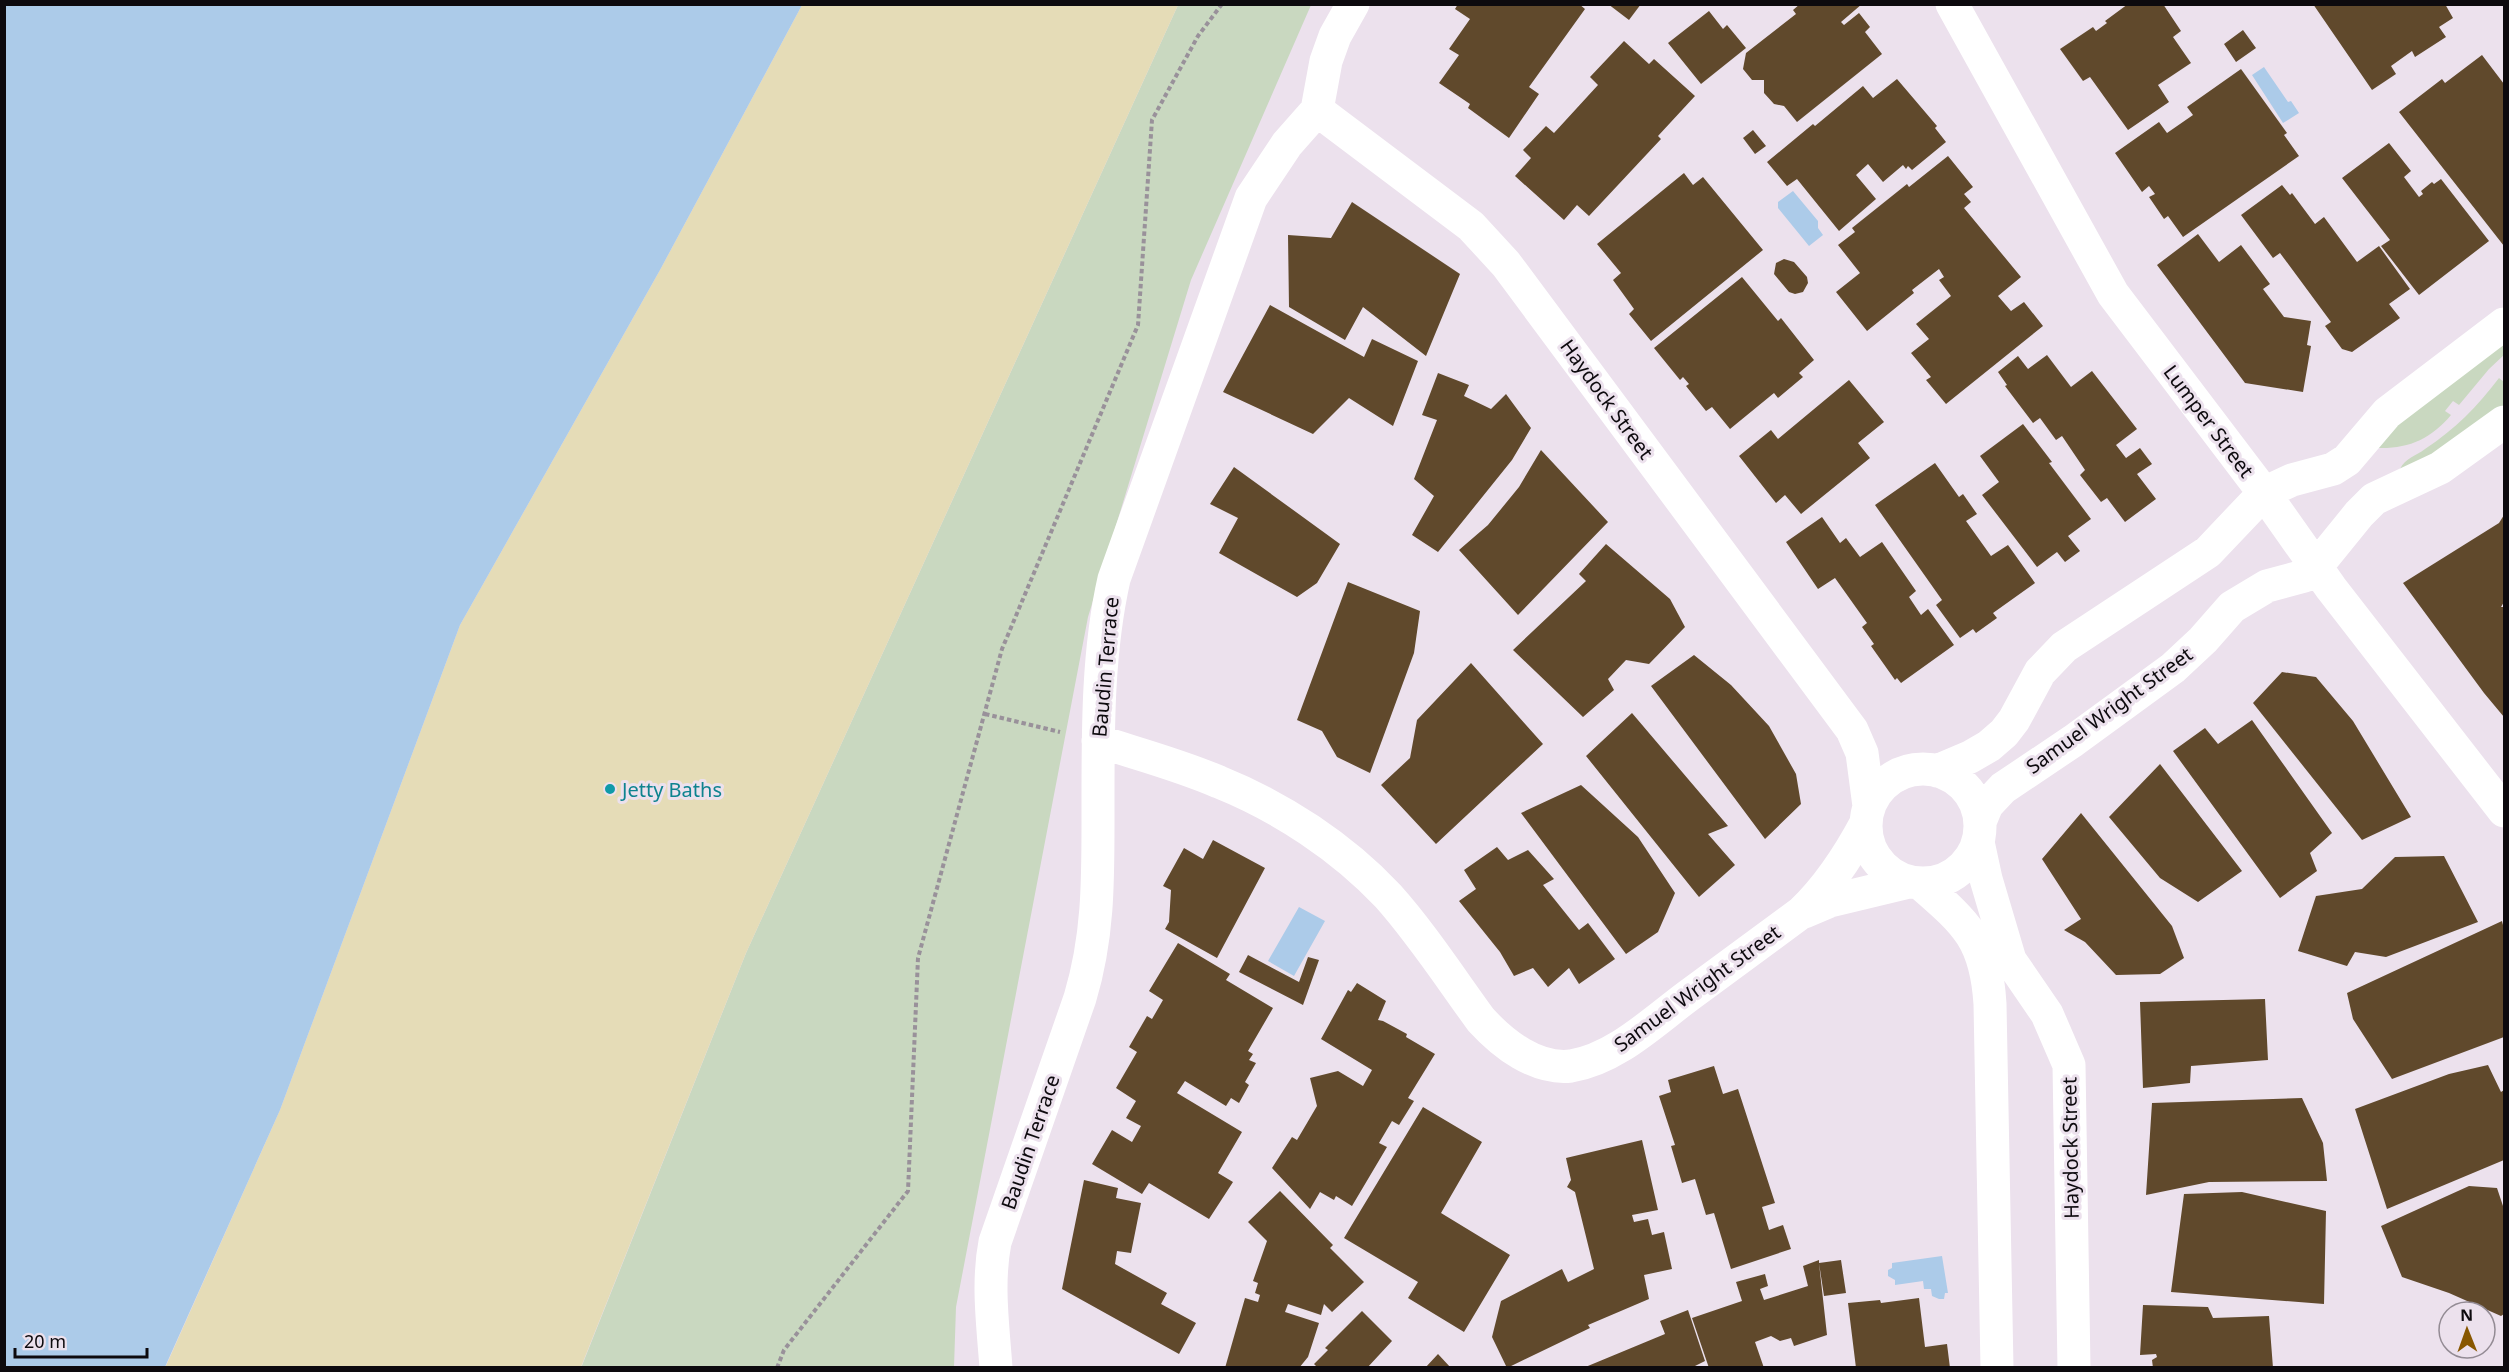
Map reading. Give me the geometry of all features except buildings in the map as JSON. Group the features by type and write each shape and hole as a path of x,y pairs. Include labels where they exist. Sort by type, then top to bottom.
{"street":[{"path":"1317,110 1326,62 1332,44 1353,4"},
{"name":"Lumper Street","path":"1952,4 2113,294 2264,493 2316,567 2505,811"},
{"name":"Haydock Street","path":"1317,110 1471,226 1506,264 1852,730 1862,753 1867,815"},
{"name":"Baudin Terrace","path":"996,1368 990,1284 995,1242 1091,962 1096,903 1098,741 1104,634 1114,579 1251,198 1287,144 1317,110"},
{"path":"1997,1368 1990,1004 1986,968 1972,933 1957,915 1915,883 1898,878 1879,863 1867,841 1867,815 1874,795 1891,778 1908,771 1931,770 1971,757 1989,746 2014,720 2040,672 2049,660 2064,647 2208,552 2264,493 2292,480 2333,469 2347,460 2387,413 2505,324"},
{"name":"Samuel Wright Street","path":"1979,832 1987,805 2003,788 2073,741 2173,668 2196,648 2232,607 2267,586 2304,576 2316,567 2359,514 2374,500 2440,468 2505,422"},
{"name":"Haydock Street","path":"1852,730 1897,760 1931,770"},
{"name":"Samuel Wright Street","path":"1098,741 1228,785 1289,818 1328,844 1364,872 1389,897 1481,1020 1497,1037 1527,1056 1542,1062 1569,1066 1590,1060 1618,1047 1802,912 1815,900 1832,877 1867,815"},
{"path":"1915,883 1945,879 1956,873 1972,856 1979,832 1973,799 1967,789 1948,775 1931,770"},
{"name":"Haydock Street","path":"1979,832 1986,879 2010,960 2047,1014 2069,1065 2074,1368"},
{"name":"Samuel Wright Street","path":"1802,912 1830,902 1915,883"}],"path":[{"path":"777,1368 784,1350 908,1191 918,958 1002,649 1138,325 1152,120 1198,36 1222,4"},
{"path":"985,714 1098,741"}],"green space":[{"path":"1178,5 1311,5 1191,280 1088,617 956,1307 954,1367 581,1368 746,953"},
{"path":"2504,341 2504,355 2459,405 2453,401 2445,411 2451,415 2435,430 2409,444 2378,448 2389,430"},
{"path":"2499,378 2504,382 2504,407 2424,466 2400,469 2408,460 2456,425 2474,408"}],"sand":[{"name":"Jetty Baths","path":"802,5 1178,5 746,953 581,1367 165,1368 280,1110 460,625 660,270"}],"water":[{"path":"5,4 802,5 660,270 460,625 280,1110 165,1367 5,1367"},
{"path":"2264,67 2288,102 2291,101 2299,113 2283,123 2252,75"},
{"path":"1793,191 1818,221 1818,228 1823,235 1809,246 1778,208 1778,202"},
{"path":"1299,907 1325,921 1294,976 1268,961"},
{"path":"1942,1256 1948,1293 1945,1293 1944,1299 1932,1296 1931,1289 1924,1289 1923,1281 1895,1285 1895,1280 1888,1276 1892,1263"}],"place":[{"name":"Jetty Baths","path":"610,789"}]}
